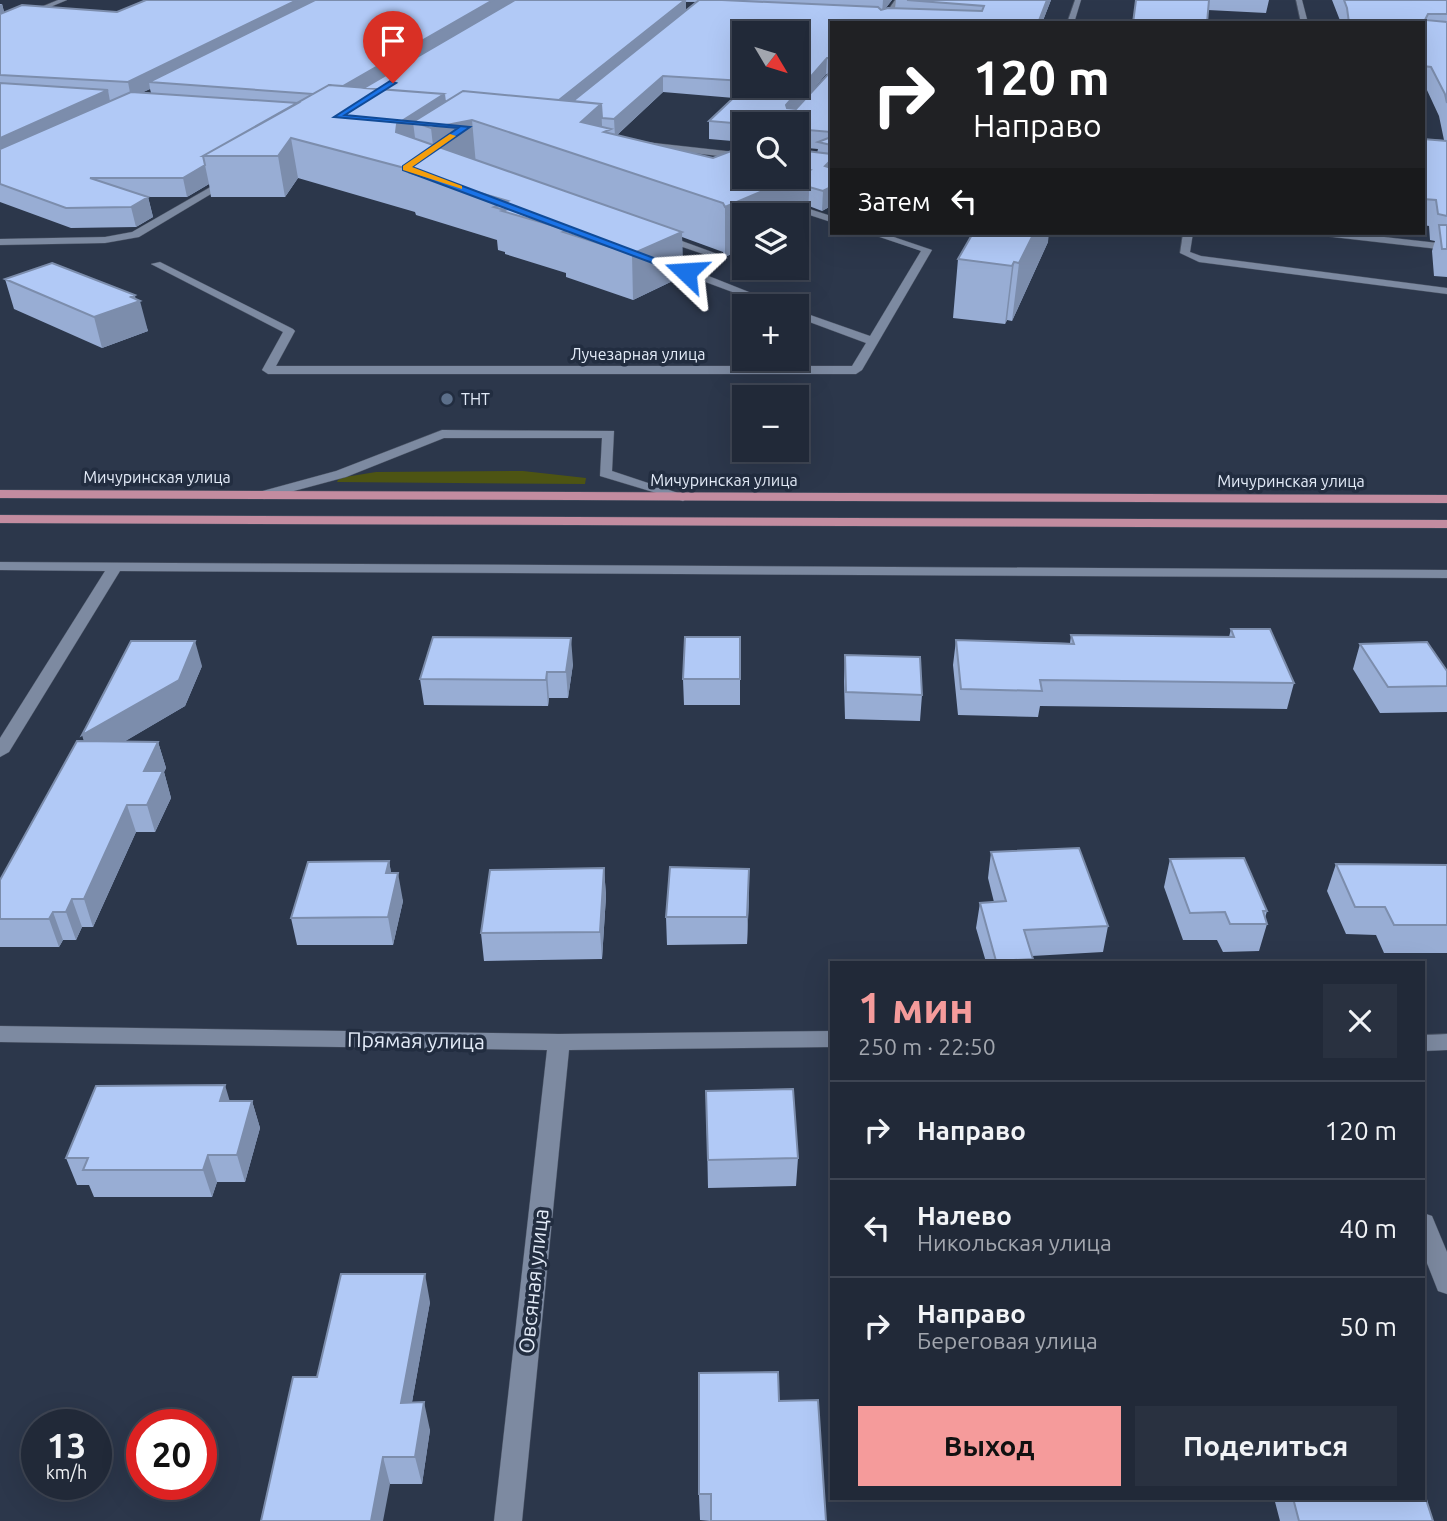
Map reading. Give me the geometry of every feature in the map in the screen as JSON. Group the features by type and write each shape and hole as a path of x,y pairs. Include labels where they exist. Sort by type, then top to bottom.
{"main road":[{"name":"Мичуринская улица","path":"0,494 1447,499"},
{"path":"0,519 1447,524"}],"street":[{"path":"0,26 64,0"},
{"path":"883,20 898,0"},
{"path":"1071,21 1078,0"},
{"path":"1299,0 1304,21"},
{"path":"874,18 895,19"},
{"path":"638,144 732,155"},
{"path":"0,242 105,240 135,235 240,173"},
{"path":"778,202 830,219"},
{"path":"645,230 718,257 686,272"},
{"name":"Лучезарная улица","path":"156,264 289,331 268,370 856,370 927,250 879,235"},
{"path":"1188,235 1185,253 1199,259 1447,292"},
{"path":"1342,235 1447,247"},
{"path":"648,258 746,294"},
{"path":"809,318 873,341"},
{"path":"264,495 341,474 442,434 609,434 605,473 683,497"},
{"path":"0,566 1447,574"},
{"path":"0,752 114,567"},
{"name":"Прямая улица","path":"0,1034 559,1042 830,1039"},
{"name":"Овсяная улица","path":"508,1521 559,1042"},
{"path":"1425,1043 1447,1042"},
{"path":"1425,1228 1447,1283"}],"green space":[{"path":"523,471 586,478 585,484 337,482 339,478 376,472"}],"building":[{"path":"146,0 297,0 128,82 0,75 0,14 22,5 117,12"},
{"path":"315,0 493,0 343,86 329,85 313,94 149,82"},
{"path":"515,0 685,0 559,100 463,91 445,102 444,94 364,88"},
{"path":"699,0 878,7 881,10 982,11 984,6 907,0 1047,0 1039,21 830,21 830,58 827,58 809,79 809,21 732,21 732,80 663,76 614,119 602,118 601,104 573,101"},
{"path":"1136,0 1209,0 1207,21 1133,21"},
{"path":"1344,0 1447,0 1447,14 1428,14 1425,20 1447,22 1447,103 1431,67 1425,66 1425,21 1349,21"},
{"path":"830,72 830,132 809,130 809,112 732,112 732,123 709,121 733,98 792,98 786,105 787,108 796,109 809,98"},
{"path":"0,83 108,90 0,138"},
{"path":"329,85 444,94 397,124 396,132 682,232 632,254 494,207 508,201 411,173 416,171 291,138 278,156 203,156"},
{"path":"463,91 601,104 581,122 611,129 604,132 713,158 732,151 732,189 767,189 725,207 723,203 472,120 431,128 413,122"},
{"path":"131,92 298,103 203,156 205,165 183,178 90,178 148,197 131,207 66,208 0,184 0,149"},
{"path":"830,137 830,145 818,142"},
{"path":"1425,139 1447,141 1447,216 1438,214 1436,200 1425,199"},
{"path":"809,151 830,154 830,161 825,166 830,168 830,188 823,191 809,187"},
{"path":"1439,225 1447,225 1447,249 1442,249"},
{"path":"972,235 1033,235 1019,263 1014,262 1012,266 958,259"},
{"path":"52,263 135,295 131,297 140,301 94,317 5,279"},
{"path":"1231,629 1270,629 1294,683 1040,680 1042,691 961,689 956,640 1074,644 1071,635 1234,637"},
{"path":"433,637 571,638 566,672 547,672 546,680 420,679"},
{"path":"685,637 740,637 740,679 683,679"},
{"path":"131,641 195,641 179,680 82,735"},
{"path":"1427,642 1447,671 1447,686 1388,687 1360,644"},
{"path":"845,655 920,657 922,695 846,692"},
{"path":"77,741 158,742 144,771 163,771 147,805 127,805 84,899 72,899 66,912 53,912 49,919 0,919 0,880"},
{"path":"1079,848 1108,926 1024,930 1033,959 996,961 980,903 1006,901 991,852"},
{"path":"1244,858 1267,911 1263,911 1267,924 1230,924 1225,912 1190,913 1170,859"},
{"path":"389,861 386,873 398,873 388,917 291,918 308,862"},
{"path":"1336,864 1447,865 1447,925 1394,925 1385,907 1355,907"},
{"path":"670,867 749,869 747,917 666,917"},
{"path":"604,868 600,932 481,933 490,870"},
{"path":"225,1085 220,1101 252,1101 237,1155 208,1155 203,1170 83,1170 88,1158 66,1158 96,1086"},
{"path":"793,1089 798,1158 708,1160 706,1091"},
{"path":"341,1274 425,1274 401,1403 424,1402 415,1457 383,1457 371,1521 261,1521 293,1377 317,1377"},
{"path":"778,1372 779,1401 818,1400 826,1521 711,1521 711,1494 699,1494 699,1373"},
{"path":"1425,1496 1433,1521 1299,1521 1294,1500 1425,1500"}],"slow traffic":[{"path":"452,136 406,168 459,187"}],"place":[{"name":"ТНТ","path":"447,399"}],"route":[{"path":"393,83 337,117 466,127 406,168 686,272"}]}
